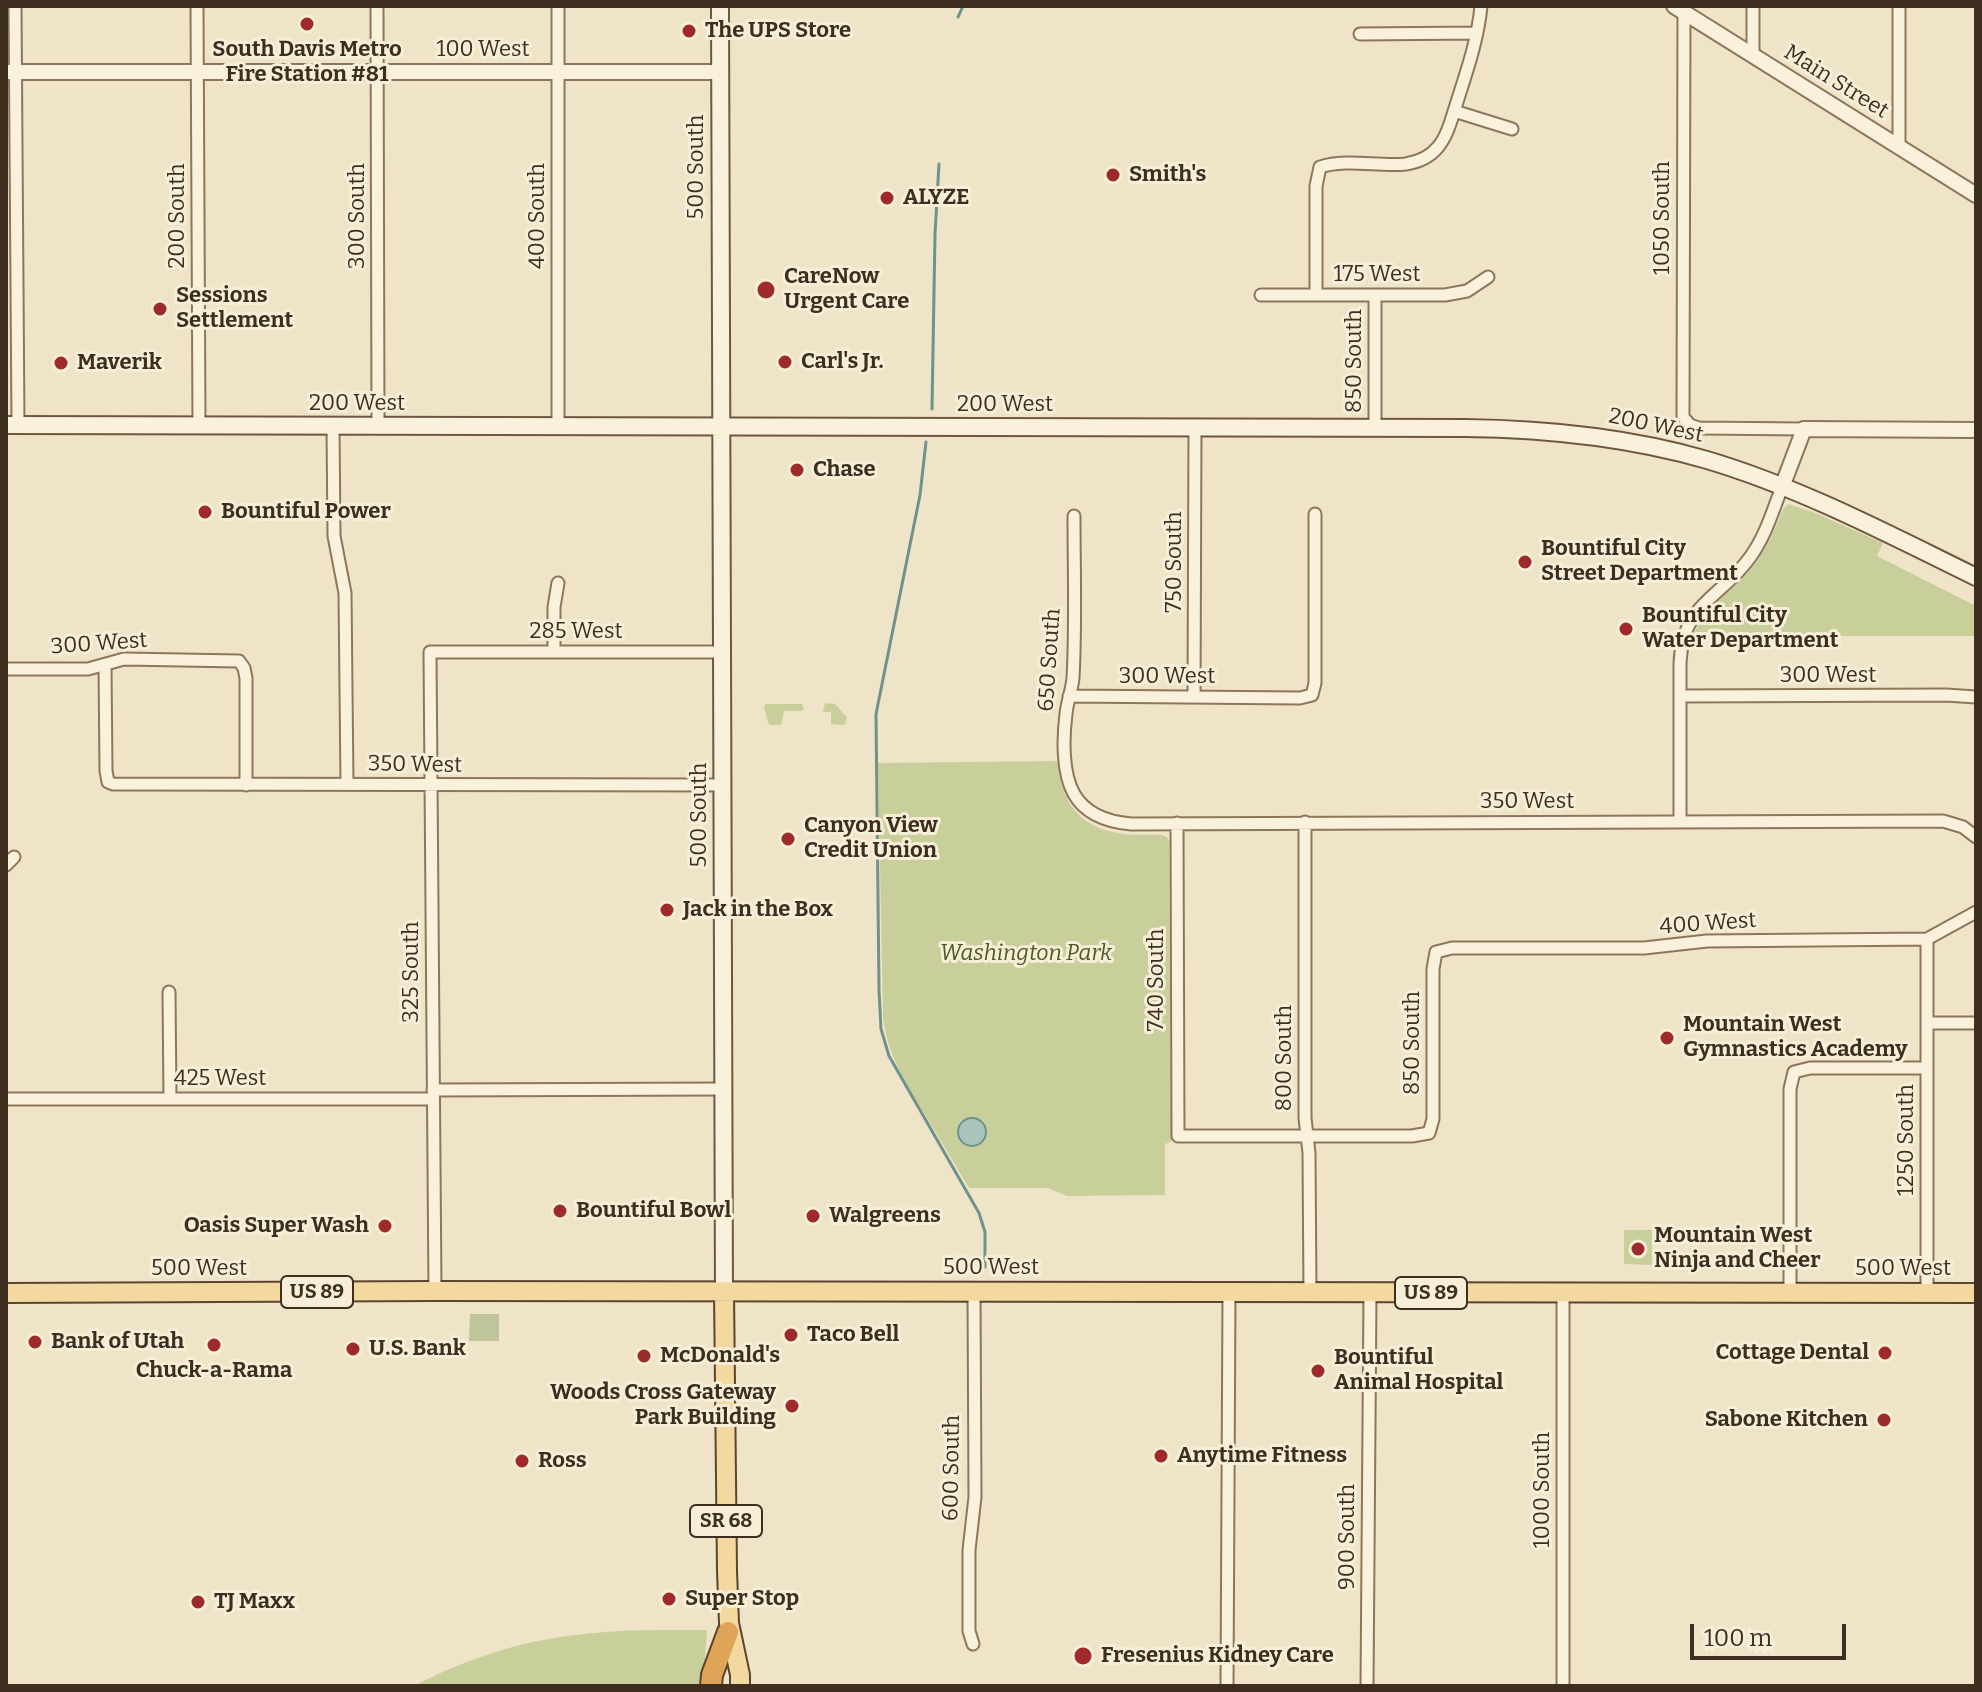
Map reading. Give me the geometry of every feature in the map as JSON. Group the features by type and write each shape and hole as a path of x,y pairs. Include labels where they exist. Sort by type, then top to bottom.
{"highway":[{"path":"711,1686 729,1628"}],"main road":[{"name":"500 South","path":"720,6 724,1292 729,1628 720,1686"},
{"name":"200 West","path":"12,426 1500,428 1593,435 1706,460 1782,487 1828,505 1976,577"},
{"name":"500 West","path":"6,1293 1976,1293"},
{"name":"500 South","path":"729,1628 740,1686"}],"street":[{"path":"12,426 11,72 15,6"},
{"name":"200 South","path":"197,6 199,426"},
{"name":"300 South","path":"377,6 378,426"},
{"name":"400 South","path":"558,6 558,426"},
{"path":"1481,6 1477,33 1454,111 1512,129"},
{"path":"1753,6 1753,55"},
{"path":"1899,6 1899,147"},
{"name":"Main Street","path":"1679,9 1976,195"},
{"name":"1050 South","path":"1679,9 1682,413 1687,422"},
{"path":"1360,34 1477,33"},
{"name":"100 West","path":"11,72 720,72"},
{"name":"850 South","path":"1316,295 1316,179 1320,167 1338,163 1405,164 1424,158 1436,150 1454,111"},
{"name":"175 West","path":"1261,295 1456,294 1488,277"},
{"name":"850 South","path":"1375,295 1375,428"},
{"name":"200 West","path":"1687,422 1699,428 1976,430"},
{"path":"333,426 334,536 346,607 347,784"},
{"name":"750 South","path":"1194,697 1195,428"},
{"path":"1680,822 1682,640 1697,609 1752,555 1764,533 1804,429"},
{"name":"300 West","path":"1069,696 1300,698 1312,695 1315,683 1315,514"},
{"name":"650 South","path":"1074,516 1072,681 1066,716 1066,768 1070,786 1080,803"},
{"path":"554,652 554,607 558,583"},
{"name":"285 West","path":"430,652 723,652"},
{"name":"325 South","path":"430,652 435,1291"},
{"name":"300 West","path":"6,669 88,669 124,659 231,660 242,663 246,678 246,785"},
{"name":"350 West","path":"105,665 106,771 108,782 118,785 723,785"},
{"name":"300 West","path":"1680,696 1976,697"},
{"name":"350 West","path":"1080,803 1097,816 1119,823 1943,821 1963,827 1976,837"},
{"name":"800 South","path":"1305,822 1305,1118 1309,1153 1310,1293"},
{"name":"740 South","path":"1177,823 1178,1136 1307,1136"},
{"name":"400 West","path":"1436,952 1452,948 1652,947 1707,941 1927,939 1976,912"},
{"name":"1250 South","path":"1927,939 1927,1293"},
{"name":"850 South","path":"1307,1136 1412,1136 1429,1133 1433,1119 1433,969 1436,952"},
{"path":"169,992 170,1099"},
{"path":"1927,1023 1976,1023"},
{"path":"1790,1293 1790,1089 1794,1072 1810,1068 1927,1068"},
{"name":"425 West","path":"6,1099 724,1089"},
{"name":"600 South","path":"973,1644 969,1631 969,1550 975,1497 974,1292"},
{"path":"1227,1686 1229,1293"},
{"name":"900 South","path":"1367,1686 1370,1293"},
{"name":"1000 South","path":"1563,1293 1563,1686"}],"green space":[{"path":"1788,504 1883,543 1877,556 1976,606 1976,636 1693,636 1705,616 1759,559"},
{"path":"825,703 835,704 847,717 845,724 831,724 831,712 823,712"},
{"path":"765,704 802,704 804,709 784,711 781,725 769,725"},
{"name":"Washington Park","path":"1058,761 1067,799 1082,818 1104,830 1162,835 1169,842 1171,1142 1165,1144 1165,1195 1067,1196 1048,1188 969,1188 904,1079 885,1030 878,763"},
{"name":"Mountain West Ninja and Cheer","path":"1624,1230 1652,1230 1652,1265 1624,1264"},
{"path":"470,1314 499,1314 499,1341 469,1341"},
{"path":"707,1630 703,1686 414,1686 475,1659 540,1641 614,1631"}],"water":[{"path":"972,1118 982,1122 986,1132 982,1142 972,1146 962,1142 958,1132 962,1122"}],"waterway":[{"path":"958,17 963,6"},
{"path":"932,409 939,164"},
{"path":"926,442 920,495 876,714 881,1029 889,1056 979,1213 985,1232 985,1267"}],"place":[{"name":"South Davis Metro Fire Station #81","path":"307,24"},
{"name":"The UPS Store","path":"689,31"},
{"name":"Smith's","path":"1113,175"},
{"name":"ALYZE","path":"887,198"},
{"name":"CareNow Urgent Care","path":"766,290"},
{"name":"Sessions Settlement","path":"160,309"},
{"name":"Carl's Jr.","path":"785,362"},
{"name":"Maverik","path":"61,363"},
{"name":"Chase","path":"797,470"},
{"name":"Bountiful Power","path":"205,512"},
{"name":"Bountiful City Street Department","path":"1525,562"},
{"name":"Bountiful City Water Department","path":"1626,629"},
{"name":"Canyon View Credit Union","path":"788,839"},
{"name":"Jack in the Box","path":"667,910"},
{"name":"Mountain West Gymnastics Academy","path":"1667,1038"},
{"name":"Bountiful Bowl","path":"560,1211"},
{"name":"Walgreens","path":"813,1216"},
{"name":"Oasis Super Wash","path":"385,1226"},
{"name":"Mountain West Ninja and Cheer","path":"1638,1249"},
{"name":"Taco Bell","path":"791,1335"},
{"name":"Bank of Utah","path":"35,1342"},
{"name":"Chuck-a-Rama","path":"214,1345"},
{"name":"U.S. Bank","path":"353,1349"},
{"name":"Cottage Dental","path":"1885,1353"},
{"name":"McDonald's","path":"644,1356"},
{"name":"Bountiful Animal Hospital","path":"1318,1371"},
{"name":"Woods Cross Gateway Park Building","path":"792,1406"},
{"name":"Sabone Kitchen","path":"1884,1420"},
{"name":"Anytime Fitness","path":"1161,1456"},
{"name":"Ross","path":"522,1461"},
{"name":"Super Stop","path":"669,1599"},
{"name":"TJ Maxx","path":"198,1602"},
{"name":"Fresenius Kidney Care","path":"1083,1656"}]}
